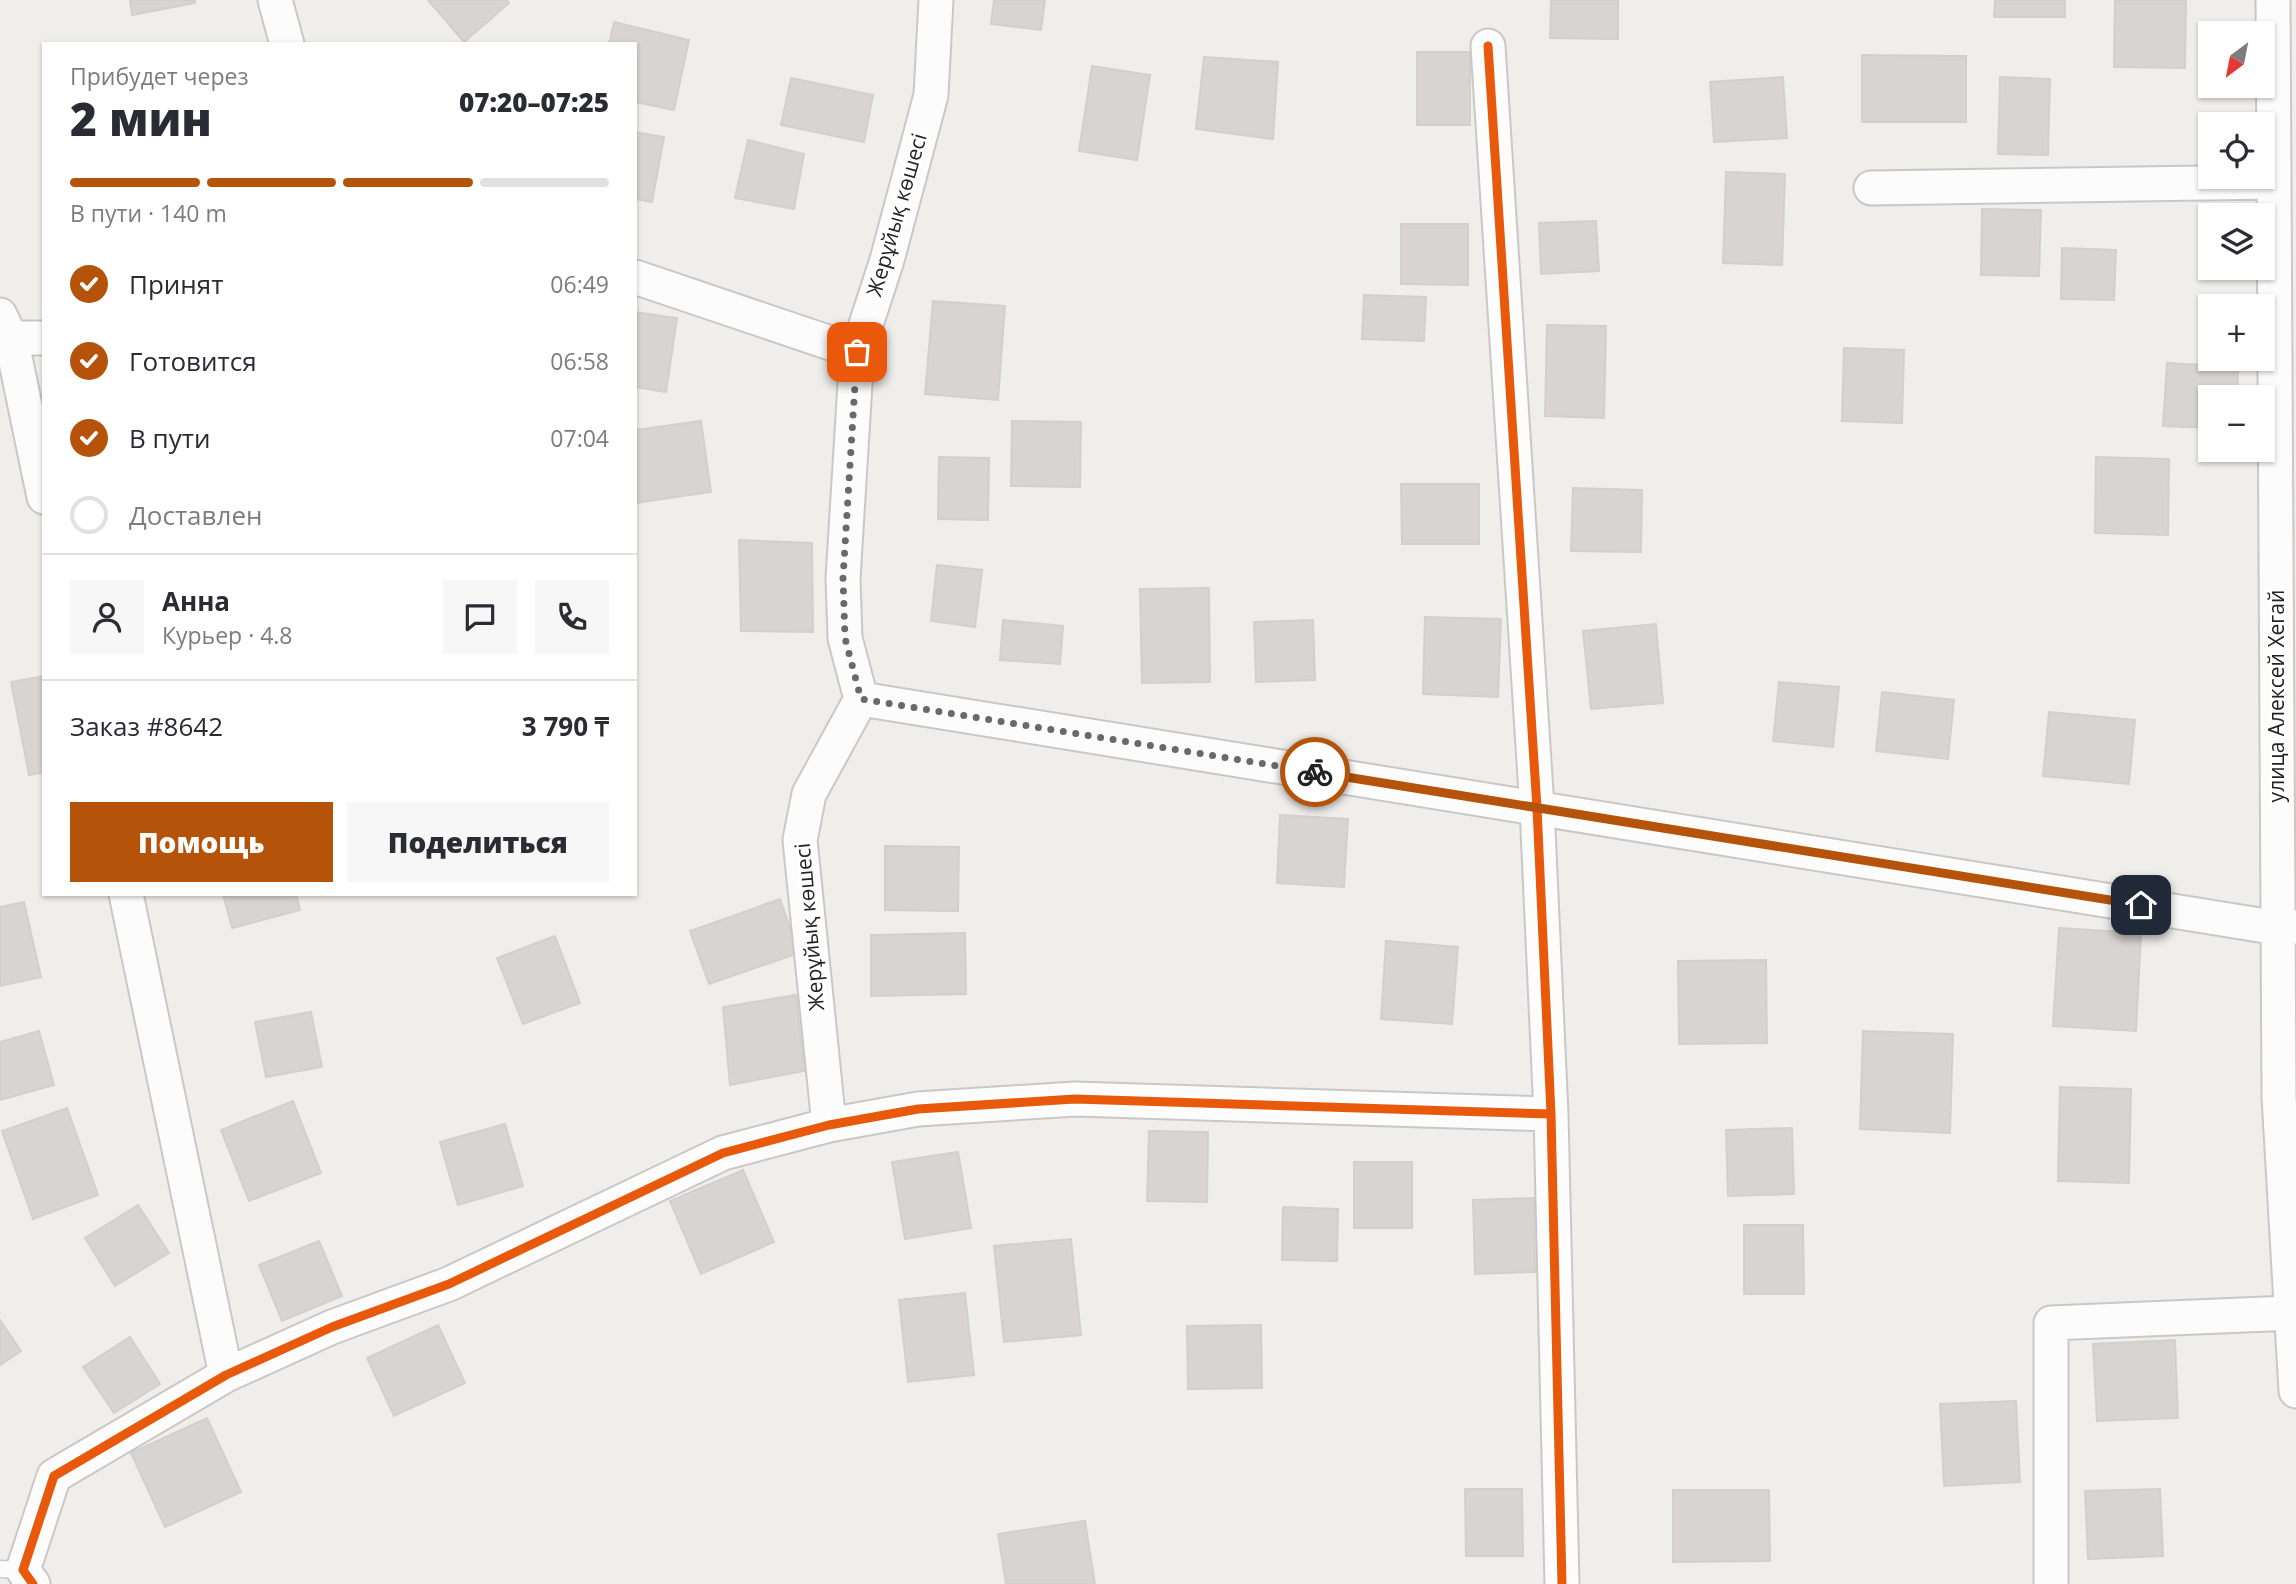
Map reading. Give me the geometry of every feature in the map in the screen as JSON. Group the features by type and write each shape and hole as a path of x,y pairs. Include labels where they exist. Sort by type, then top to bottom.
{"street":[{"path":"275,0 286,42"},
{"name":"Жерұйық көшесі","path":"829,1125 800,840 809,794 861,699 845,638 843,578 857,352 887,260 931,95 936,0"},
{"name":"улица Алексей Хегай","path":"2273,0 2274,112"},
{"path":"1488,46 1537,808 1551,1114 1562,1584"},
{"path":"1871,188 2198,183"},
{"name":"улица Алексей Хегай","path":"2274,189 2286,601 2287,927 2279,1097 2296,1391"},
{"path":"637,278 857,352"},
{"path":"42,337 5,327 42,488"},
{"path":"861,699 2287,927"},
{"path":"126,896 226,1375"},
{"path":"19,1574 54,1476 226,1375 332,1327 449,1284 723,1153 829,1125 918,1109 1075,1098 1551,1114"},
{"path":"2051,1584 2051,1323 2291,1313"}],"building":[{"path":"130,0 195,0 195,3 132,15"},
{"path":"428,0 507,0 509,3 464,42"},
{"path":"994,0 1045,0 1041,30 991,24"},
{"path":"1551,0 1618,0 1618,39 1550,38"},
{"path":"1995,0 2065,0 2065,17 1994,17"},
{"path":"2115,0 2186,0 2185,68 2114,67"},
{"path":"614,22 689,40 674,110 637,102 637,42 609,42"},
{"path":"1417,52 1470,52 1470,125 1417,125"},
{"path":"1862,55 1966,56 1966,122 1862,122"},
{"path":"1204,57 1278,62 1273,139 1196,129"},
{"path":"1092,66 1150,75 1137,160 1079,151"},
{"path":"1783,77 1787,138 1714,142 1710,82"},
{"path":"2000,77 2050,79 2048,155 1998,154"},
{"path":"791,78 873,95 864,142 781,125"},
{"path":"637,132 664,137 652,202 637,199"},
{"path":"748,140 804,154 794,209 735,198"},
{"path":"1726,172 1785,174 1782,265 1723,263"},
{"path":"1982,209 2041,210 2039,276 1981,275"},
{"path":"1596,221 1599,271 1541,274 1539,223"},
{"path":"1401,224 1468,224 1468,285 1401,284"},
{"path":"2062,248 2116,250 2114,300 2061,299"},
{"path":"1364,295 1426,297 1424,341 1362,339"},
{"path":"933,301 1005,306 998,400 925,394"},
{"path":"637,312 677,318 666,392 637,387"},
{"path":"1547,325 1606,326 1604,418 1545,416"},
{"path":"1844,348 1904,350 1902,423 1842,421"},
{"path":"2167,363 2198,365 2198,371 2238,371 2237,385 2198,385 2198,427 2163,426"},
{"path":"701,421 711,492 637,503 637,430"},
{"path":"1012,421 1081,422 1080,487 1011,486"},
{"path":"939,457 989,458 988,520 938,519"},
{"path":"2096,457 2169,459 2168,535 2095,533"},
{"path":"1401,484 1479,484 1479,544 1402,544"},
{"path":"1573,488 1642,490 1641,552 1571,551"},
{"path":"739,540 812,543 813,632 741,631"},
{"path":"937,565 982,570 975,627 931,621"},
{"path":"1209,588 1210,682 1142,683 1140,589"},
{"path":"1425,617 1501,619 1498,697 1423,694"},
{"path":"1003,620 1063,626 1060,664 1000,660"},
{"path":"1313,620 1315,680 1256,682 1254,622"},
{"path":"1656,624 1663,703 1591,709 1583,631"},
{"path":"42,676 42,772 29,775 11,682"},
{"path":"1779,682 1839,687 1833,747 1773,741"},
{"path":"1882,692 1954,700 1948,759 1876,751"},
{"path":"2049,712 2135,720 2129,784 2043,776"},
{"path":"1280,815 1348,819 1344,887 1277,883"},
{"path":"885,846 959,847 958,911 885,910"},
{"path":"224,896 296,896 300,910 232,928"},
{"path":"780,899 799,953 709,984 690,931"},
{"path":"24,902 41,977 0,986 0,907"},
{"path":"2059,928 2141,933 2136,1031 2053,1026"},
{"path":"965,933 966,994 871,996 871,935"},
{"path":"555,936 580,1003 523,1024 497,958"},
{"path":"1386,941 1458,947 1452,1024 1381,1019"},
{"path":"1766,960 1767,1043 1679,1044 1678,961"},
{"path":"796,995 804,1071 730,1085 723,1007"},
{"path":"311,1012 322,1067 266,1077 255,1022"},
{"path":"39,1031 54,1085 0,1100 0,1042"},
{"path":"1863,1031 1953,1034 1950,1133 1860,1129"},
{"path":"2060,1087 2131,1089 2129,1183 2058,1181"},
{"path":"293,1101 321,1173 249,1201 221,1130"},
{"path":"67,1108 98,1195 33,1219 2,1131"},
{"path":"505,1124 523,1186 458,1205 440,1142"},
{"path":"1792,1128 1794,1194 1728,1196 1726,1130"},
{"path":"1149,1131 1208,1132 1207,1202 1147,1201"},
{"path":"958,1152 971,1228 905,1239 892,1162"},
{"path":"1354,1162 1412,1162 1412,1228 1354,1228"},
{"path":"743,1170 774,1242 701,1274 670,1201"},
{"path":"1534,1198 1535,1272 1475,1274 1473,1200"},
{"path":"138,1205 169,1253 115,1286 85,1238"},
{"path":"1283,1207 1338,1209 1337,1261 1282,1260"},
{"path":"1744,1225 1803,1225 1804,1294 1744,1294"},
{"path":"1071,1239 1081,1335 1004,1342 994,1246"},
{"path":"319,1241 342,1296 282,1321 259,1265"},
{"path":"965,1293 974,1375 908,1382 899,1300"},
{"path":"0,1320 21,1351 0,1365"},
{"path":"438,1325 465,1383 394,1416 367,1358"},
{"path":"1261,1325 1262,1388 1188,1389 1187,1326"},
{"path":"130,1337 160,1384 114,1413 83,1367"},
{"path":"2175,1340 2178,1418 2097,1421 2093,1344"},
{"path":"2016,1401 2020,1482 1944,1486 1940,1404"},
{"path":"207,1418 241,1492 165,1527 131,1453"},
{"path":"1465,1489 1522,1489 1523,1556 1466,1556"},
{"path":"2160,1489 2163,1556 2088,1559 2085,1491"},
{"path":"1673,1490 1769,1490 1770,1561 1673,1562"},
{"path":"1085,1521 1095,1584 1006,1584 998,1534"}],"cycle path":[{"path":"1488,46 1537,808 1551,1114 1562,1584"},
{"path":"33,1584 23,1570 54,1476 226,1375 332,1327 449,1284 723,1153 829,1125 918,1109 1075,1099 1551,1114"}],"way so far":[{"path":"857,352 843,578 845,638 861,699 1315,772"}],"route":[{"path":"1315,772 2141,905"}]}
